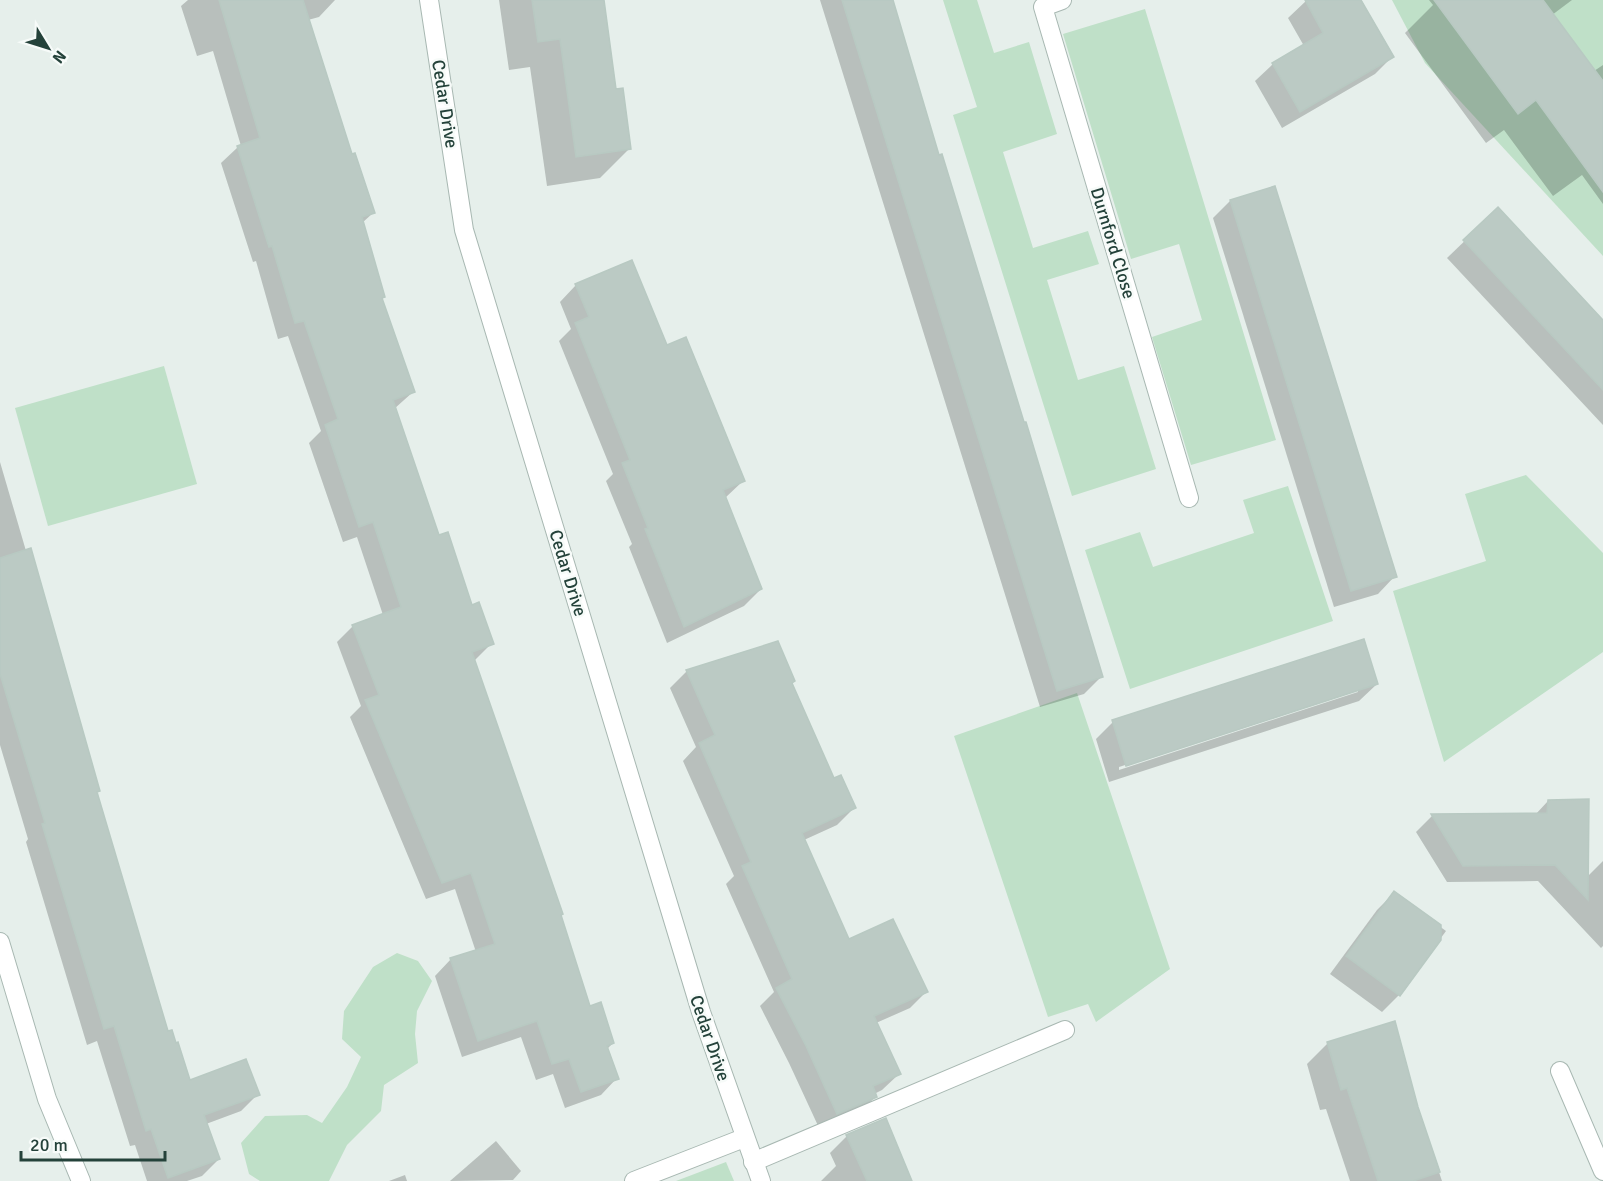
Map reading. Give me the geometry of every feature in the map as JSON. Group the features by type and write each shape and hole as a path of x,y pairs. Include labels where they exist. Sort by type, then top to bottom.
{"street":[{"name":"Cedar Drive","path":"429,0 464,230 701,1012 761,1181"},
{"name":"Durnford Close","path":"1062,0 1042,7 1189,498"},
{"path":"0,942 47,1099 81,1181"},
{"path":"753,1162 1065,1030"},
{"path":"1560,1071 1603,1171"},
{"path":"634,1181 744,1138"}],"green space":[{"path":"943,0 977,0 994,53 1029,42 1057,134 1003,152 1033,248 1088,231 1099,264 1047,280 1078,380 1124,366 1156,469 1072,496 953,115 977,107"},
{"path":"1392,0 1603,0 1603,256 1425,63"},
{"path":"1145,9 1276,440 1191,465 1152,337 1202,320 1179,244 1131,259 1063,34"},
{"path":"164,366 197,484 48,526 15,408"},
{"path":"1526,475 1603,553 1603,652 1444,762 1393,591 1486,561 1465,494"},
{"path":"1288,486 1333,621 1130,689 1085,550 1140,532 1153,567 1254,533 1243,500"},
{"path":"1077,693 1170,969 1096,1022 1088,1004 1048,1017 954,736"},
{"path":"397,953 418,961 432,981 417,1011 415,1034 418,1063 384,1085 381,1111 347,1145 329,1181 260,1181 249,1174 241,1143 265,1116 307,1115 322,1123 347,1087 361,1057 342,1039 344,1011 373,967"},
{"path":"726,1162 734,1181 676,1181"}],"building":[{"path":"219,0 303,0 352,154 355,153 375,213 362,217 385,297 382,298 415,392 393,400 439,535 448,532 472,605 479,602 494,644 472,652 563,914 561,915 590,1006 601,1002 614,1043 607,1046 619,1079 581,1092 569,1059 552,1064 537,1021 478,1041 450,958 495,944 471,873 442,883 365,700 379,695 352,625 401,607 373,522 359,527 325,425 338,419 304,321 295,323 272,246 269,247 237,146 260,138"},
{"path":"532,0 604,0 616,89 623,88 631,149 576,157 560,39 538,42"},
{"path":"842,0 893,0 939,155 942,154 1024,422 1026,422 1103,677 1057,691"},
{"path":"1305,0 1361,0 1394,57 1300,112 1272,63 1323,33"},
{"path":"1434,0 1543,0 1603,81 1603,192 1536,100 1518,114"},
{"path":"1275,186 1397,577 1351,591 1230,200"},
{"path":"1498,207 1603,320 1603,390 1463,240"},
{"path":"632,260 667,345 686,337 745,481 723,490 762,589 684,627 645,529 648,528 622,463 630,460 575,323 589,317 575,284"},
{"path":"31,548 100,791 97,792 168,1031 172,1030 176,1043 178,1042 190,1080 246,1059 260,1095 204,1115 220,1159 168,1178 151,1129 146,1131 114,1026 104,1029 42,824 45,823 0,674 0,558"},
{"path":"1364,639 1378,684 1126,766 1112,720"},
{"path":"778,641 795,681 792,683 834,778 841,775 856,808 802,833 849,939 893,919 928,992 874,1016 901,1074 873,1086 877,1097 837,1114 776,988 792,979 742,866 751,862 699,743 715,735 686,670"},
{"path":"1589,799 1588,900 1555,865 1463,866 1431,814 1547,813 1548,800"},
{"path":"1394,891 1441,925 1441,940 1400,996 1346,956"},
{"path":"1395,1021 1418,1107 1440,1172 1413,1181 1378,1181 1347,1088 1341,1090 1327,1042"},
{"path":"886,1118 912,1181 867,1181 846,1135"}]}
